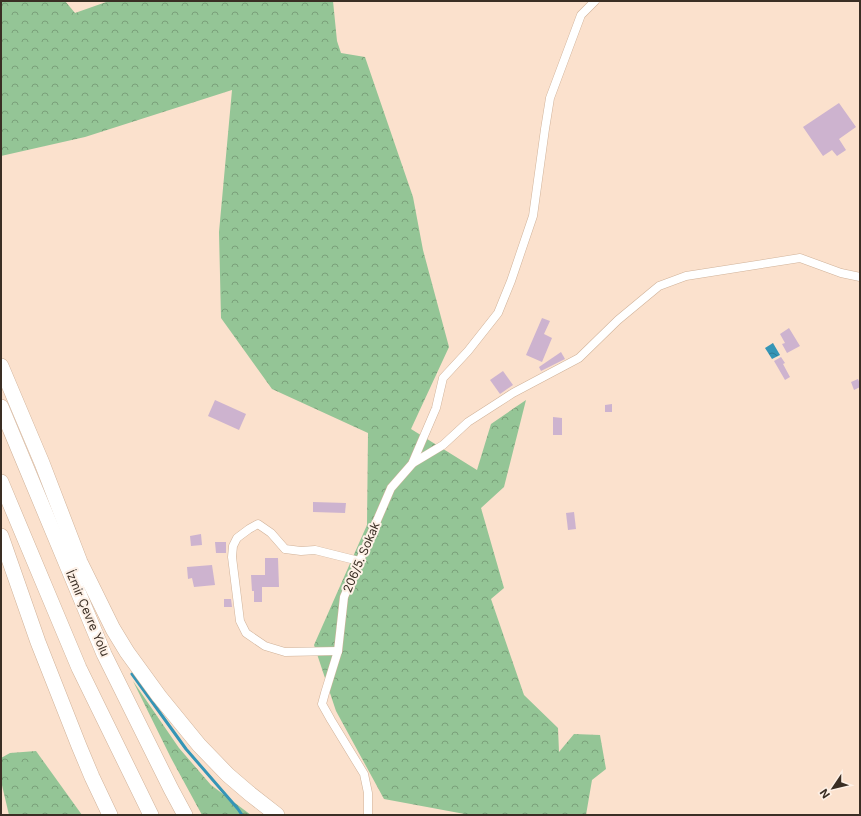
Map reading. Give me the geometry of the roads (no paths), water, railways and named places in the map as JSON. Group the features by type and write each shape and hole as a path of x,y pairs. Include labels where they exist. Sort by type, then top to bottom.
{"highway":[{"path":"1,366 39,457 80,562 113,630 159,696 199,745 228,775 277,815"},
{"name":"İzmir Çevre Yolu","path":"1,407 104,654 185,815"},
{"path":"1,482 78,668 151,815"},
{"path":"1,536 38,642 79,746 110,815"}],"street":[{"path":"412,464 436,408 443,378 468,351 498,313 511,281 533,216 550,98 581,14 594,1"},
{"path":"412,464 443,445 468,422 513,393 579,358 618,320 659,286 686,276 800,258 841,274 860,277"},
{"name":"206/5. Sokak","path":"368,815 368,793 364,774 322,704 324,693 338,651 344,597 391,488 412,464"},
{"path":"338,651 285,652 265,646 246,632 240,621 232,557 233,546 237,538 258,524 271,533 285,549 301,551 315,550 360,561"}],"water":[{"path":"773,343 780,355 772,359 765,348"}],"waterway":[{"path":"132,674 186,749 242,815"}]}
